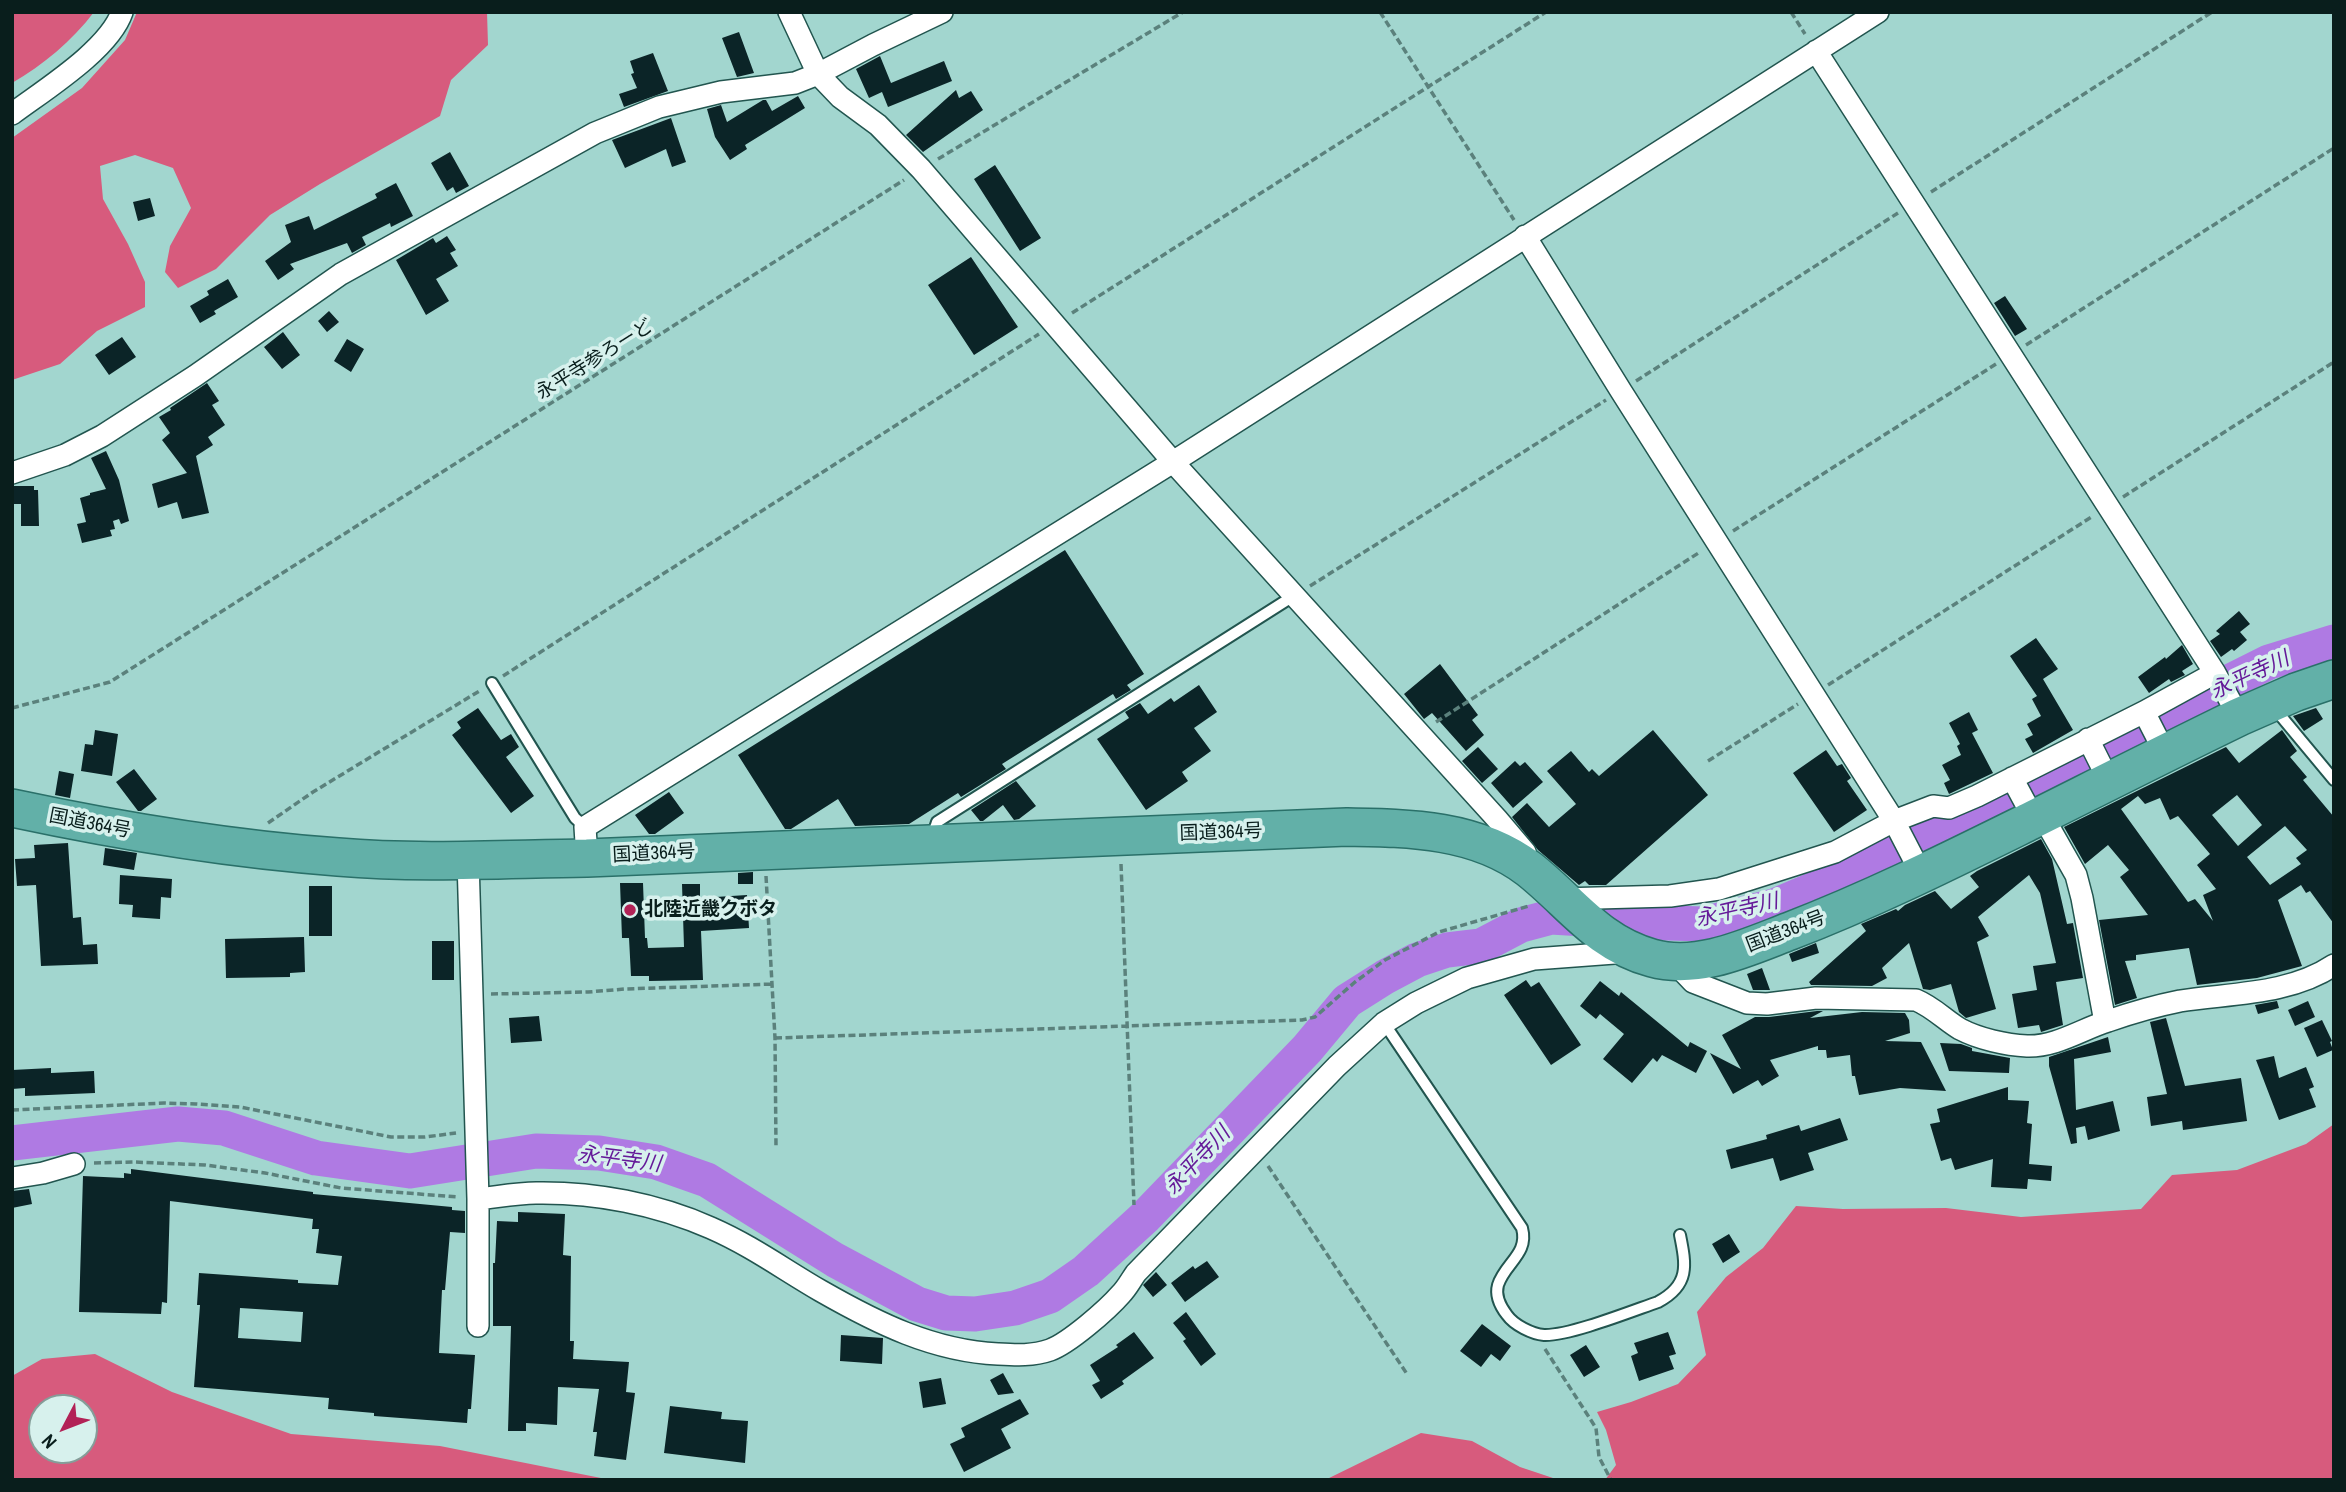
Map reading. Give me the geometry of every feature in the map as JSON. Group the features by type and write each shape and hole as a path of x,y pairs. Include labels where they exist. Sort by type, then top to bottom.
{"highway":[{"name":"国道364号","path":"12,808 133,832 247,849 340,858 468,860 586,842 764,849 1347,827 1402,828 1450,834 1478,842 1507,855 1553,891 1592,928 1624,948 1674,962 1739,950 1875,897 1919,870 2035,815 2163,749 2248,710 2334,679"}],"street":[{"path":"12,114 69,72 106,39 122,12"},
{"path":"789,12 818,74 840,97 878,125 921,169 1173,462 1525,852 1553,891 1670,896 1719,889 1835,852 1933,806 1949,808 2013,780 2217,676"},
{"path":"12,473 65,455 102,436 195,376 341,274 595,133 659,107 722,92 795,82 818,74 873,44 942,12"},
{"path":"586,842 1173,462 1878,12"},
{"path":"1816,51 2217,676 2248,710"},
{"path":"1525,236 1897,825 1919,870"},
{"path":"2145,714 2163,749"},
{"path":"2089,741 2107,777"},
{"path":"2013,780 2076,875 2105,1021"},
{"path":"468,860 478,1192 478,1326"},
{"path":"478,1192 611,1198 658,1210 709,1227 758,1250 820,1290 903,1334 948,1348 981,1354 1023,1356 1052,1349 1085,1327 1121,1294 1136,1273 1253,1151 1384,1023 1416,1003 1467,978 1534,959 1624,948"},
{"path":"1674,962 1693,982 1747,1003 1767,1004 1816,999 1916,1000 1928,1005 1961,1030 1992,1040 2028,1046 2047,1044 2105,1021 2179,1002 2269,989 2302,981 2334,965"},
{"path":"12,1178 74,1164"}],"lane":[{"path":"930,843 937,822 1295,595"},
{"path":"492,683 575,818 586,842"},
{"path":"2248,710 2278,715 2334,779"},
{"path":"1384,1023 1522,1228 1525,1238 1522,1247 1497,1287 1497,1297 1509,1318 1536,1334 1547,1335 1578,1328 1658,1302 1669,1296 1685,1274 1686,1262 1680,1235"}],"path":[{"name":"永平寺参ろーど","path":"12,708 110,682 921,169 1183,12"},
{"path":"1380,12 1525,236"},
{"path":"247,849 256,831 313,792 492,683 1546,12"},
{"path":"1791,12 1816,51"},
{"path":"1295,595 1621,391 2212,12"},
{"path":"2011,355 2334,148"},
{"path":"1708,761 2334,362"},
{"path":"1119,837 1134,1205"},
{"path":"764,849 775,1038 776,1147"},
{"path":"775,1038 1302,1020 1315,1017 1385,960 1439,932 1541,903 1553,891"},
{"path":"471,995 772,984"},
{"path":"12,1110 196,1104 240,1107 391,1137 475,1135"},
{"path":"1253,1151 1269,1167 1407,1374"},
{"path":"74,1164 134,1162 205,1165 265,1173 341,1188 478,1192"},
{"path":"1536,1334 1595,1428 1599,1457 1611,1480"}],"shaded area":[{"path":"12,12 94,12 56,52 12,83"},
{"path":"137,12 487,12 488,45 451,80 440,116 270,215 216,269 178,288 165,272 170,246 191,208 173,168 135,155 100,166 103,199 145,282 145,307 97,331 60,364 12,380 12,138 82,88 125,40"},
{"path":"2334,1124 2334,1480 1605,1480 1616,1465 1606,1430 1597,1412 1678,1384 1706,1355 1697,1312 1726,1277 1763,1248 1796,1206 1843,1209 1946,1208 2021,1217 2141,1209 2172,1175 2237,1170 2306,1144"},
{"path":"95,1354 172,1392 291,1434 440,1446 611,1480 12,1480 12,1376 42,1359"},
{"path":"1421,1433 1472,1441 1520,1467 1559,1480 1325,1480"}],"building":[{"path":"739,32 754,73 737,77 722,38"},
{"path":"653,53 668,91 624,107 619,94 637,88 631,74 634,73 630,61"},
{"path":"880,56 891,83 944,61 952,81 888,107 882,92 869,98 856,69"},
{"path":"956,90 959,98 971,91 983,110 923,152 906,135"},
{"path":"798,96 805,108 745,145 747,149 730,160 715,137 707,109 721,105 727,122 763,100 766,100 772,111"},
{"path":"671,118 686,162 672,167 666,149 625,168 612,140"},
{"path":"450,152 469,186 456,193 453,187 447,191 431,163"},
{"path":"995,165 1041,238 1020,251 974,179"},
{"path":"396,183 413,216 391,227 390,223 362,237 366,245 352,253 347,243 290,264 294,269 278,280 265,261 291,242 285,225 309,216 314,230 377,198 375,194"},
{"path":"150,198 155,216 138,221 133,202"},
{"path":"447,236 456,250 450,253 458,266 436,279 449,301 426,315 396,260 433,238 436,243"},
{"path":"971,257 1018,327 974,355 928,285"},
{"path":"228,279 238,297 200,323 190,306 209,295 207,291"},
{"path":"2005,296 2027,329 2015,336 1994,303"},
{"path":"329,311 339,322 327,332 318,321"},
{"path":"283,332 300,355 282,369 264,347"},
{"path":"122,337 136,357 109,375 95,355"},
{"path":"347,339 364,349 351,372 334,361"},
{"path":"207,383 219,401 212,405 225,425 208,437 213,445 196,456 209,513 182,519 177,502 158,508 152,484 187,473 162,440 170,433 159,417"},
{"path":"106,451 119,480 129,521 121,524 119,519 113,521 115,529 110,530 112,536 82,543 77,524 86,522 80,498 106,489 91,458"},
{"path":"14,486 34,486 34,490 38,490 39,526 21,526 21,504 14,504"},
{"path":"1065,550 1144,674 1127,685 1131,690 1116,699 1113,694 1002,764 1006,769 961,797 958,793 909,824 855,826 838,799 791,829 785,829 738,755"},
{"path":"2239,611 2250,624 2240,632 2247,640 2221,657 2210,641 2220,634 2216,631"},
{"path":"2036,638 2058,669 2043,679 2073,730 2033,753 2025,739 2033,735 2027,724 2041,716 2032,699 2037,696 2010,656"},
{"path":"2182,645 2193,664 2182,671 2185,675 2171,682 2169,679 2149,693 2138,677"},
{"path":"1440,664 1478,715 1472,720 1484,735 1466,751 1432,713 1424,719 1404,694"},
{"path":"1199,685 1217,712 1194,728 1211,751 1182,772 1188,781 1146,810 1097,739 1129,718 1125,712 1140,703 1148,714 1171,698 1174,702"},
{"path":"478,708 501,740 511,734 519,747 506,757 534,796 511,813 452,735 461,728 457,722"},
{"path":"2316,708 2323,719 2304,731 2293,716"},
{"path":"1969,712 1978,730 1972,733 1993,773 1949,794 1944,783 1950,780 1942,765 1961,755 1957,746 1960,744 1949,723"},
{"path":"95,730 118,734 112,776 81,771 85,744 93,745"},
{"path":"1653,730 1708,795 1606,885 1589,885 1585,881 1579,885 1538,850 1512,817 1527,803 1549,827 1576,804 1547,771 1571,751 1589,772 1592,769 1599,776"},
{"path":"2282,730 2297,751 2290,757 2307,777 2303,780 2334,817 2334,924 2310,891 2306,893 2301,885 2278,900 2302,966 2257,978 2197,985 2189,948 2136,955 2136,960 2125,961 2137,998 2115,1005 2099,920 2148,915 2120,877 2129,870 2108,845 2085,864 2064,827 2226,747 2239,763","holes":["2237,795 2262,825 2238,846 2212,815","2138,796 2145,804 2160,798 2170,820 2178,816 2210,854 2197,865 2216,889 2203,895 2213,921 2195,899 2188,902 2121,809","2285,826 2307,850 2296,858 2301,864 2270,885 2247,857"]},
{"path":"1478,747 1498,769 1482,783 1462,761"},
{"path":"1826,750 1837,766 1842,764 1851,778 1847,781 1867,810 1834,832 1793,773"},
{"path":"1515,761 1520,766 1525,762 1543,782 1513,808 1491,783"},
{"path":"134,769 157,799 141,811 138,811 116,782"},
{"path":"59,771 74,774 70,798 55,795"},
{"path":"1016,781 1036,806 1014,820 1003,805 980,821 971,810"},
{"path":"669,792 684,813 655,834 649,834 635,815"},
{"path":"2041,839 2052,859 2067,924 2073,923 2083,978 2056,982 2063,1025 2041,1032 2039,1025 2018,1028 2012,994 2037,990 2033,966 2056,963 2040,893 2029,875 1978,917 1989,936 1977,942 1996,1009 1966,1018 1959,1012 1951,984 1930,990 1923,989 1909,943 1882,968 1887,978 1872,986 1811,985 1809,982 1866,931 1861,924 1896,909 1898,911 1935,891 1951,909 1979,887 1970,876"},
{"path":"68,843 73,918 81,917 83,945 97,944 98,964 41,966 36,885 17,886 15,859 35,858 34,845"},
{"path":"105,848 137,853 134,870 103,865"},
{"path":"753,872 753,884 738,884 738,873"},
{"path":"120,875 172,879 171,898 161,897 160,919 132,917 133,905 119,904"},
{"path":"620,883 643,883 645,938 648,948 684,947 682,884 700,884 700,898 747,895 749,928 701,931 703,980 649,981 649,976 631,976 629,938 622,938"},
{"path":"309,886 332,886 332,936 309,936"},
{"path":"304,937 305,972 290,973 290,977 226,978 225,939"},
{"path":"432,941 454,941 454,980 432,980"},
{"path":"1816,943 1819,953 1792,962 1789,954"},
{"path":"1762,968 1770,990 1753,990 1747,974"},
{"path":"1526,980 1531,987 1539,982 1581,1045 1551,1065 1504,995"},
{"path":"1600,981 1619,996 1621,992 1688,1047 1690,1042 1707,1051 1696,1073 1662,1055 1657,1062 1653,1058 1632,1083 1603,1059 1624,1034 1600,1014 1596,1019 1580,1006"},
{"path":"2277,1001 2279,1008 2258,1014 2255,1005"},
{"path":"2308,1001 2315,1017 2295,1026 2288,1010"},
{"path":"1823,1011 1810,1018 1862,1012 1905,1013 1909,1020 1910,1033 1885,1041 1921,1042 1946,1091 1900,1088 1859,1095 1855,1076 1852,1076 1850,1055 1827,1058 1826,1050 1818,1050 1818,1046 1770,1060 1779,1076 1762,1086 1758,1080 1733,1094 1710,1053 1741,1069 1722,1035 1755,1017"},
{"path":"539,1016 542,1041 511,1043 509,1018"},
{"path":"2166,1018 2185,1086 2241,1078 2247,1121 2183,1130 2182,1121 2151,1126 2147,1097 2167,1094 2150,1022"},
{"path":"2322,1020 2332,1041 2333,1050 2317,1057 2304,1028"},
{"path":"2108,1037 2111,1052 2074,1059 2076,1110 2113,1101 2120,1131 2088,1140 2085,1126 2076,1128 2077,1143 2071,1144 2049,1066 2049,1057"},
{"path":"1940,1043 1961,1044 1972,1048 1972,1051 2010,1058 2009,1073 1949,1071"},
{"path":"2274,1056 2279,1078 2306,1067 2314,1087 2309,1089 2316,1107 2279,1120 2256,1060"},
{"path":"51,1068 51,1073 94,1071 95,1093 25,1096 25,1088 12,1089 12,1070"},
{"path":"2008,1087 2008,1100 2029,1101 2027,1123 2032,1124 2029,1164 2052,1166 2051,1181 2028,1179 2027,1189 1991,1187 1993,1159 1955,1170 1951,1158 1941,1161 1930,1124 1940,1122 1937,1109"},
{"path":"1840,1118 1848,1140 1808,1153 1814,1170 1780,1181 1773,1158 1731,1169 1726,1150 1767,1139 1766,1135 1799,1125 1801,1131"},
{"path":"131,1169 313,1194 452,1207 452,1210 465,1211 465,1233 450,1232 445,1290 442,1290 439,1353 475,1355 471,1409 468,1409 467,1423 374,1416 374,1413 328,1409 329,1398 194,1387 200,1305 197,1305 199,1273 338,1285 342,1256 316,1253 319,1229 312,1229 313,1219 170,1201 167,1303 162,1302 161,1314 79,1312 83,1176 124,1178 124,1173 131,1174","holes":["240,1308 303,1312 301,1342 238,1338"]},
{"path":"29,1189 32,1204 12,1208 12,1191"},
{"path":"518,1212 565,1214 563,1255 571,1256 570,1341 574,1341 573,1359 629,1362 626,1392 635,1393 626,1460 594,1456 597,1432 593,1432 599,1389 558,1387 557,1425 526,1423 526,1431 508,1431 511,1326 493,1326 493,1263 497,1221 518,1222"},
{"path":"1729,1234 1740,1252 1723,1263 1712,1244"},
{"path":"1207,1261 1219,1277 1185,1302 1171,1283 1193,1266 1195,1269"},
{"path":"1156,1272 1167,1285 1153,1297 1143,1285"},
{"path":"1186,1312 1216,1354 1201,1366 1183,1341 1186,1339 1173,1323"},
{"path":"1482,1324 1511,1346 1500,1361 1491,1354 1481,1367 1460,1351"},
{"path":"1134,1332 1154,1358 1122,1381 1124,1384 1101,1399 1092,1385 1100,1381 1090,1365 1118,1347 1116,1345"},
{"path":"1668,1332 1676,1354 1669,1356 1674,1369 1639,1381 1631,1356 1638,1353 1634,1343"},
{"path":"841,1335 883,1338 882,1364 840,1361"},
{"path":"1586,1345 1600,1367 1584,1377 1570,1355"},
{"path":"1003,1373 1014,1393 998,1395 990,1380"},
{"path":"941,1378 946,1404 923,1408 919,1382"},
{"path":"1020,1399 1029,1414 1001,1429 1011,1448 964,1472 950,1444 965,1437 961,1428"},
{"path":"670,1406 722,1412 721,1419 748,1421 745,1463 664,1453"}],"waterway":[{"name":"永平寺川","path":"12,1143 178,1124 224,1128 316,1158 410,1171 536,1151 599,1153 656,1162 707,1180 835,1260 917,1304 946,1313 975,1314 1015,1308 1050,1296 1086,1271 1145,1217 1307,1049 1347,1001 1417,960 1447,950 1481,946 1521,925 1551,917 1704,924 1774,906 1838,879 1943,822 2034,789 2081,766 2173,710 2269,662 2334,642"}],"place":[{"name":"北陸近畿クボタ","path":"630,910"}]}
